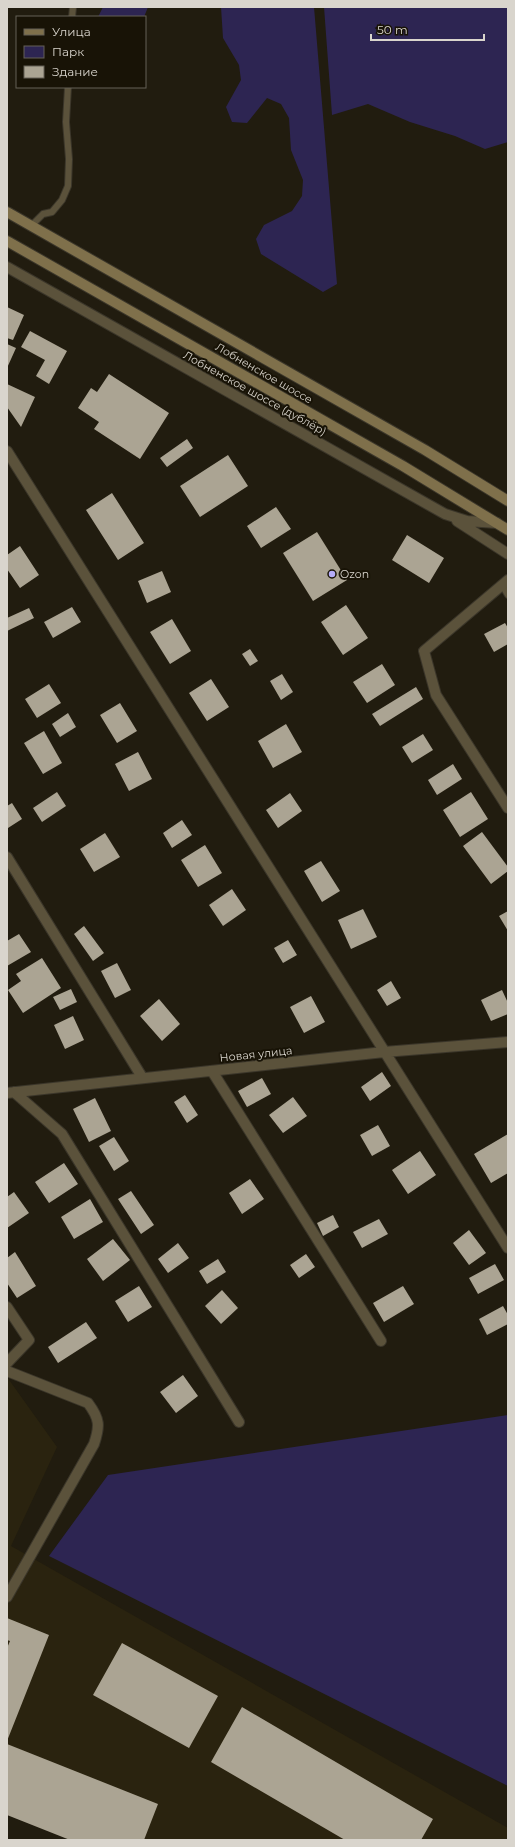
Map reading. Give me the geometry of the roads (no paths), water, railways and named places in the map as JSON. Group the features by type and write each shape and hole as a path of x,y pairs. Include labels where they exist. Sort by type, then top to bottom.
{"main road":[{"name":"Лобненское шоссе","path":"7,212 418,446 508,501"},
{"name":"Лобненское шоссе","path":"7,241 403,466 508,530"}],"street":[{"name":"Лобненское шоссе (дублёр)","path":"7,267 445,514 467,521 497,523"},
{"path":"7,451 508,1248"},
{"path":"445,514 508,554"},
{"path":"505,583 424,651 436,695 508,808"},
{"path":"7,857 142,1077"},
{"name":"Новая улица","path":"11,1092 384,1052 508,1042"},
{"path":"212,1071 381,1341"},
{"path":"11,1092 62,1134 239,1422"},
{"path":"7,1307 29,1340 7,1363"},
{"path":"7,1371 88,1403 96,1414 99,1429 94,1444 7,1597"}],"lane":[{"path":"31,226 44,214 52,212 62,200 68,186 69,159 66,122 68,88"},
{"path":"505,583 508,595"}],"place":[{"name":"Ozon","path":"332,574"}]}
